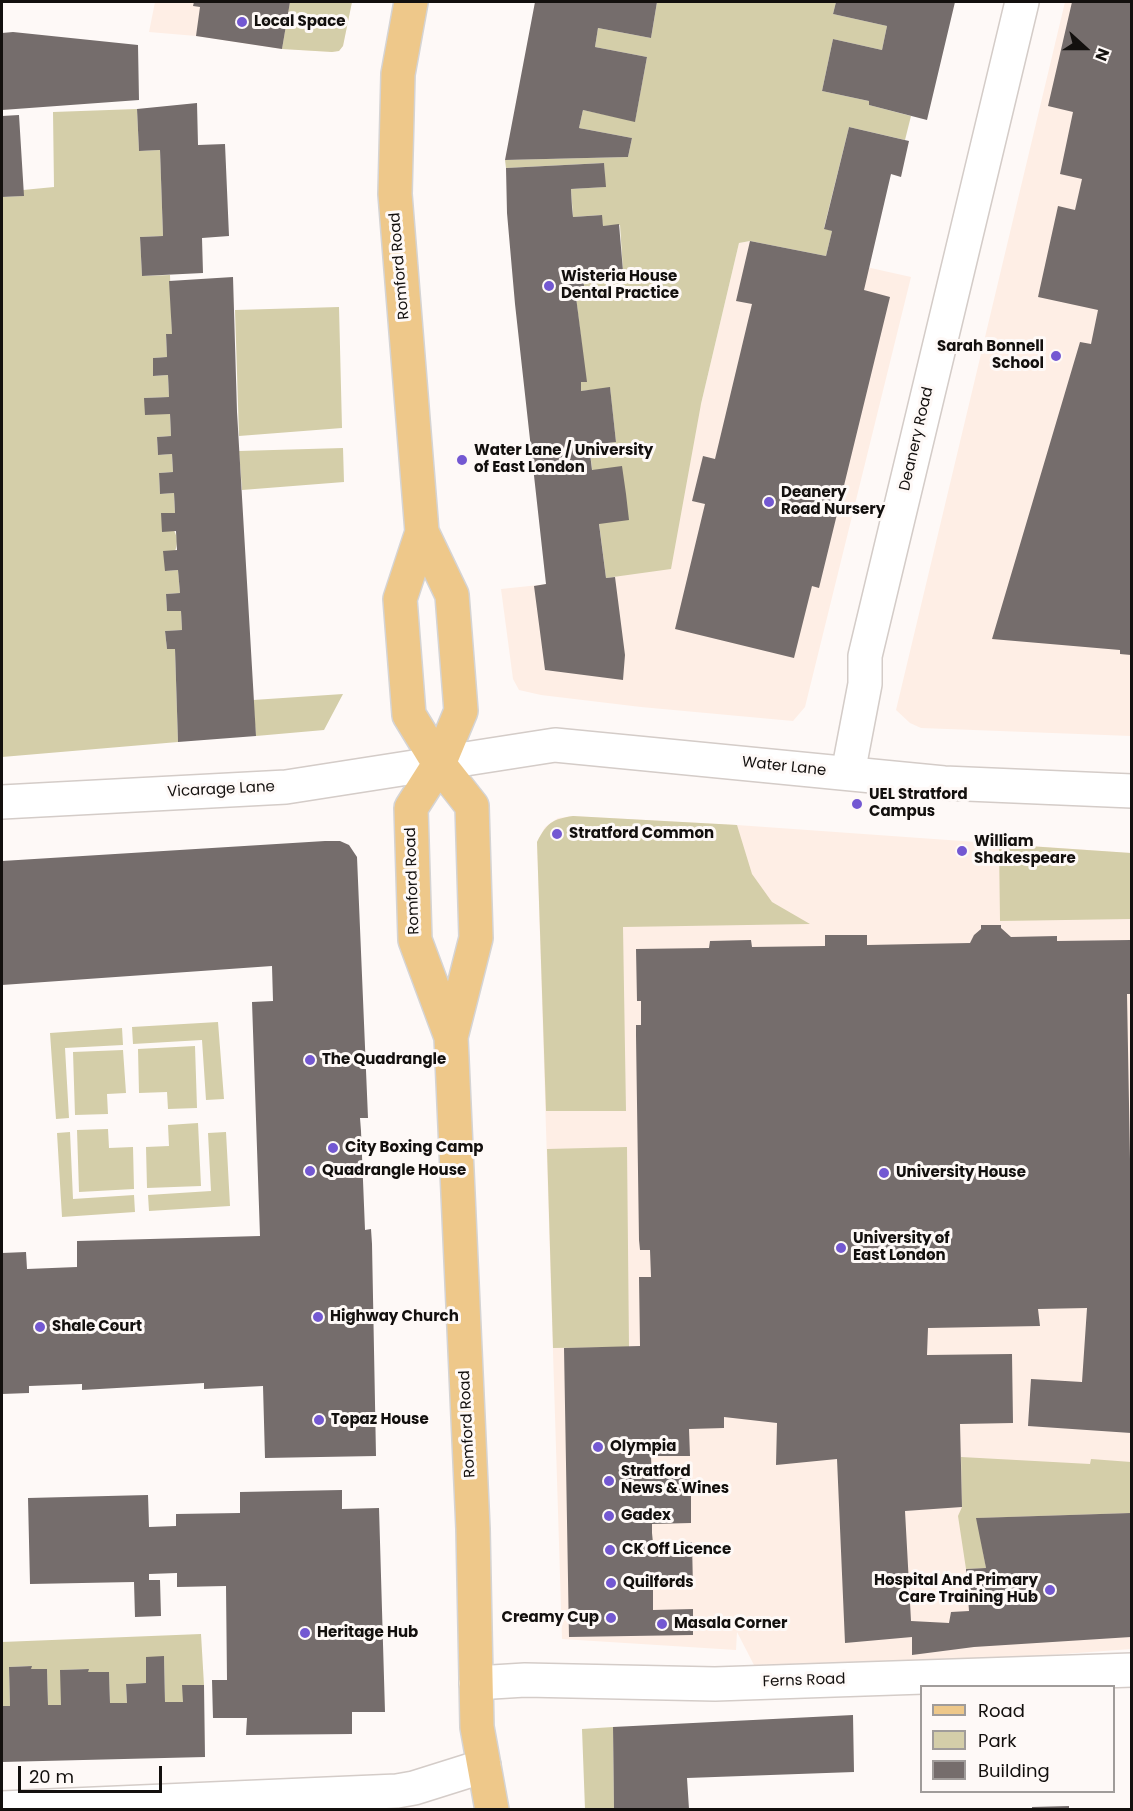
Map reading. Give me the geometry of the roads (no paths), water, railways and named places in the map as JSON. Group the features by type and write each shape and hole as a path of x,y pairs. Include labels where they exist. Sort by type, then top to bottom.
{"main road":[{"name":"Romford Road","path":"411,2 398,74 394,194 422,532 452,595 461,711 439,764 411,808 415,940 451,1036"},
{"name":"Romford Road","path":"422,532 400,599 409,715 439,764 472,806 477,938 451,1036 473,1529 477,1727 492,1809"}],"street":[{"name":"Deanery Road","path":"848,773 865,684 865,656 1022,2"},
{"name":"Water Lane","path":"439,764 555,745 944,783 1131,791"},
{"name":"Vicarage Lane","path":"2,802 286,787 439,764"},
{"name":"Ferns Road","path":"476,1683 525,1680 715,1684 1131,1670"},
{"path":"2,1808 397,1791 414,1788 484,1766"}],"place":[{"name":"Local Space","path":"242,22"},
{"name":"Wisteria House Dental Practice","path":"549,286"},
{"name":"Sarah Bonnell School","path":"1056,356"},
{"name":"Water Lane / University of East London","path":"462,460"},
{"name":"Deanery Road Nursery","path":"769,502"},
{"name":"UEL Stratford Campus","path":"857,804"},
{"name":"Stratford Common","path":"557,834"},
{"name":"William Shakespeare","path":"962,851"},
{"name":"The Quadrangle","path":"310,1060"},
{"name":"City Boxing Camp","path":"333,1148"},
{"name":"Quadrangle House","path":"310,1171"},
{"name":"University House","path":"884,1173"},
{"name":"University of East London","path":"841,1248"},
{"name":"Highway Church","path":"318,1317"},
{"name":"Shale Court","path":"40,1327"},
{"name":"Topaz House","path":"319,1420"},
{"name":"Olympia","path":"598,1447"},
{"name":"Stratford News & Wines","path":"609,1481"},
{"name":"Gadex","path":"609,1516"},
{"name":"CK Off Licence","path":"610,1550"},
{"name":"Quilfords","path":"611,1583"},
{"name":"Hospital And Primary Care Training Hub","path":"1050,1590"},
{"name":"Creamy Cup","path":"611,1618"},
{"name":"Masala Corner","path":"662,1624"},
{"name":"Heritage Hub","path":"305,1633"}]}
